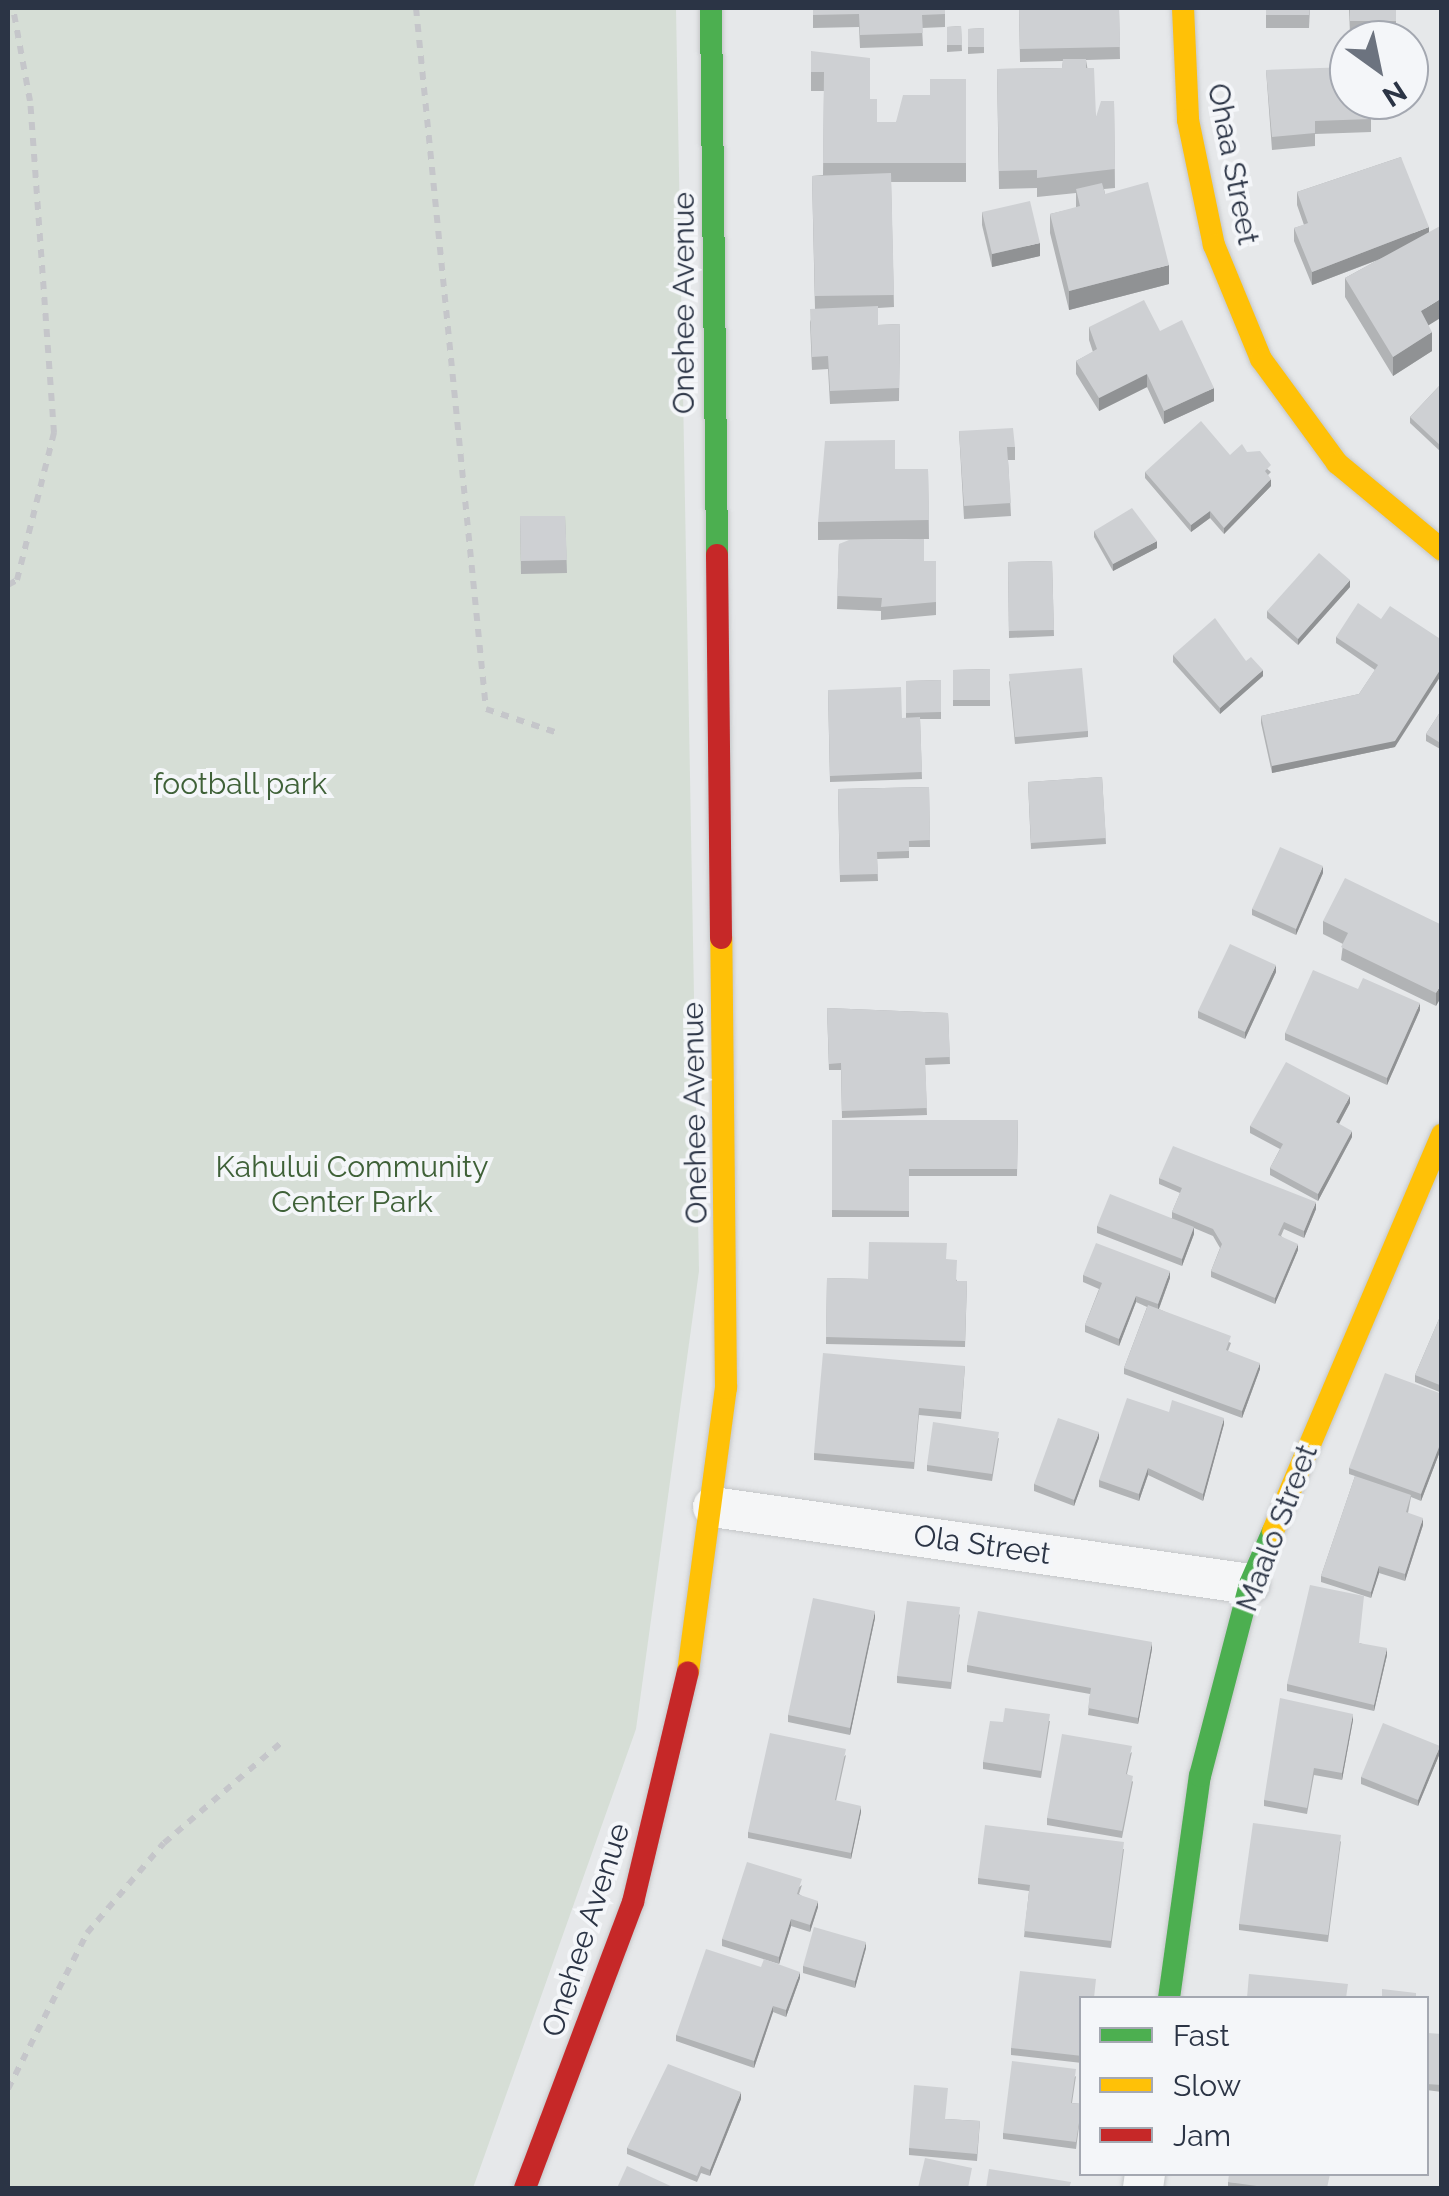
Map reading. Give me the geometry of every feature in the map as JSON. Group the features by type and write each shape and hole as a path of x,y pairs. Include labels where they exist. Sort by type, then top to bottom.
{"street":[{"name":"Onehee Avenue","path":"525,2188 634,1902 694,1648 726,1388 711,8"},
{"name":"Ohaa Street","path":"1182,8 1188,120 1214,245 1261,359 1336,463 1442,550"},
{"name":"Maalo Street","path":"1169,1996 1200,1776 1250,1584 1442,1135"},
{"name":"Ola Street","path":"714,1507 1250,1584"}],"path":[{"path":"8,585 18,580 54,434 30,102 13,8"},
{"path":"416,8 486,709 555,732"},
{"path":"8,2089 87,1933 164,1843 284,1740"}],"green space":[{"name":"Kahului Community Center Park","path":"8,8 676,8 699,1271 636,1729 473,2188 8,2188"}],"building":[{"path":"813,8 945,8 945,14 922,15 923,33 860,35 859,14 813,15"},
{"path":"1019,8 1119,8 1120,47 1020,49"},
{"path":"1266,8 1310,8 1309,15 1266,15"},
{"path":"1350,8 1396,8 1396,20 1350,20"},
{"path":"961,26 962,45 947,45 947,27"},
{"path":"984,28 984,47 968,47 968,29"},
{"path":"811,51 870,58 870,99 877,99 877,122 896,122 903,95 930,95 930,79 966,79 966,163 823,163 824,72 811,72"},
{"path":"1063,59 1086,59 1086,68 1094,68 1096,117 1101,101 1114,101 1115,169 1037,178 1037,170 999,171 997,69 1062,68"},
{"path":"1329,68 1329,120 1343,120 1315,121 1315,133 1272,137 1266,70"},
{"path":"1401,157 1429,227 1312,272 1294,228 1308,223 1297,192"},
{"path":"891,173 894,295 815,296 812,176"},
{"path":"1148,182 1169,265 1069,291 1050,214 1080,206 1076,189 1102,183 1105,194"},
{"path":"1030,201 1040,243 992,254 982,212"},
{"path":"1442,225 1442,298 1421,311 1432,332 1393,357 1345,278"},
{"path":"1144,300 1160,331 1182,320 1214,388 1164,411 1147,374 1099,398 1076,361 1097,349 1089,327"},
{"path":"878,306 878,325 900,324 899,388 830,391 828,356 812,357 810,309"},
{"path":"1442,383 1442,447 1410,417"},
{"path":"1201,421 1230,455 1242,444 1247,452 1260,451 1271,465 1265,471 1271,479 1224,528 1210,511 1191,525 1145,472"},
{"path":"1013,428 1015,447 1007,447 1011,503 964,506 959,431"},
{"path":"895,440 895,469 928,469 929,520 818,522 825,441"},
{"path":"1132,508 1157,541 1113,564 1094,531"},
{"path":"520,516 565,516 567,560 521,561"},
{"path":"924,539 924,561 936,561 936,602 881,607 882,598 837,596 839,544 849,540"},
{"path":"1319,553 1350,580 1298,639 1267,611"},
{"path":"1052,561 1054,630 1009,631 1008,562"},
{"path":"1358,603 1381,619 1390,606 1442,640 1442,667 1395,741 1272,766 1261,716 1359,694 1378,665 1336,637"},
{"path":"1215,618 1246,661 1251,657 1263,670 1220,708 1173,655"},
{"path":"1082,668 1088,731 1015,737 1009,674"},
{"path":"990,669 990,700 953,700 953,670"},
{"path":"941,680 941,712 906,713 906,681"},
{"path":"901,687 902,718 920,717 922,772 830,776 828,690"},
{"path":"1442,709 1442,744 1426,734"},
{"path":"1102,777 1106,838 1031,843 1028,782"},
{"path":"929,787 930,840 909,841 909,851 877,852 878,874 840,875 838,789"},
{"path":"1280,847 1323,866 1296,929 1252,909"},
{"path":"1345,878 1442,925 1442,983 1436,993 1341,947 1348,933 1323,921"},
{"path":"1230,944 1276,965 1245,1032 1198,1011"},
{"path":"1313,970 1358,989 1363,978 1420,1003 1387,1078 1285,1033"},
{"path":"827,1008 948,1013 950,1057 925,1058 927,1108 842,1111 841,1063 829,1064"},
{"path":"1286,1062 1350,1096 1336,1122 1352,1131 1318,1194 1270,1168 1283,1144 1250,1126"},
{"path":"832,1120 1018,1120 1017,1169 909,1169 909,1211 832,1210"},
{"path":"1173,1146 1316,1202 1304,1231 1284,1222 1278,1235 1298,1244 1275,1298 1211,1271 1222,1244 1213,1229 1172,1212 1182,1188 1159,1178"},
{"path":"1110,1194 1194,1227 1182,1259 1097,1226"},
{"path":"869,1242 947,1243 946,1259 957,1260 956,1281 967,1281 965,1341 826,1337 827,1278 868,1279"},
{"path":"1096,1243 1170,1271 1158,1304 1136,1296 1119,1339 1085,1325 1102,1283 1083,1275"},
{"path":"1148,1305 1231,1336 1226,1350 1260,1363 1242,1411 1124,1368"},
{"path":"1442,1312 1442,1386 1415,1375"},
{"path":"823,1353 965,1366 961,1412 919,1408 914,1462 814,1453"},
{"path":"1385,1373 1442,1394 1442,1439 1421,1494 1349,1468"},
{"path":"1127,1398 1169,1412 1172,1400 1224,1418 1203,1494 1148,1468 1139,1494 1099,1480"},
{"path":"1058,1418 1099,1432 1074,1500 1034,1484"},
{"path":"933,1422 999,1432 992,1474 927,1465"},
{"path":"1355,1476 1411,1495 1406,1512 1423,1518 1405,1574 1379,1566 1371,1592 1321,1576"},
{"path":"1310,1585 1364,1596 1359,1643 1387,1648 1374,1705 1287,1684"},
{"path":"813,1598 875,1611 850,1728 788,1715"},
{"path":"907,1601 960,1607 951,1682 897,1676"},
{"path":"978,1611 1152,1642 1138,1718 1088,1708 1091,1688 967,1665"},
{"path":"1280,1698 1353,1714 1342,1773 1314,1768 1307,1808 1264,1800"},
{"path":"1005,1708 1050,1714 1041,1771 983,1762 990,1721 1003,1722"},
{"path":"1383,1723 1440,1746 1418,1800 1361,1777"},
{"path":"770,1733 846,1749 835,1800 861,1806 851,1853 748,1832"},
{"path":"1062,1734 1132,1746 1126,1774 1133,1776 1122,1831 1047,1818"},
{"path":"1253,1823 1341,1835 1328,1935 1239,1924"},
{"path":"985,1825 1124,1842 1111,1941 1024,1931 1030,1885 978,1878"},
{"path":"747,1862 802,1879 797,1894 818,1901 810,1925 791,1919 779,1957 722,1939"},
{"path":"814,1927 866,1942 855,1981 803,1966"},
{"path":"706,1949 761,1967 764,1959 800,1972 786,2010 773,2006 754,2061 676,2035"},
{"path":"1020,1971 1096,1979 1094,1996 1079,1996 1079,2056 1011,2048"},
{"path":"1249,1974 1348,1984 1346,1996 1247,1996"},
{"path":"1382,1989 1416,1993 1416,1996 1382,1996"},
{"path":"1429,2033 1442,2034 1442,2085 1429,2084"},
{"path":"1012,2061 1076,2069 1071,2103 1079,2104 1076,2142 1003,2133"},
{"path":"668,2064 741,2092 710,2170 701,2166 697,2176 627,2148"},
{"path":"914,2085 948,2088 945,2119 980,2121 977,2154 909,2148"},
{"path":"925,2158 972,2168 968,2188 918,2188"},
{"path":"627,2166 675,2188 617,2188"},
{"path":"989,2169 1071,2182 1069,2188 986,2188"},
{"path":"1229,2176 1330,2176 1327,2188 1271,2188 1228,2182"}],"traffic: fast":[{"path":"711,8 717,555"},
{"path":"1169,1996 1200,1776 1250,1584 1273,1531"}],"traffic: slow":[{"path":"1183,8 1188,120 1214,245 1261,359 1337,463 1442,550"},
{"path":"688,1672 726,1388 721,938"},
{"path":"1273,1531 1442,1135"}],"traffic: jam":[{"path":"717,555 721,938"},
{"path":"525,2188 633,1902 688,1672"}],"park label":[{"name":"football park","path":"240,784"}]}
